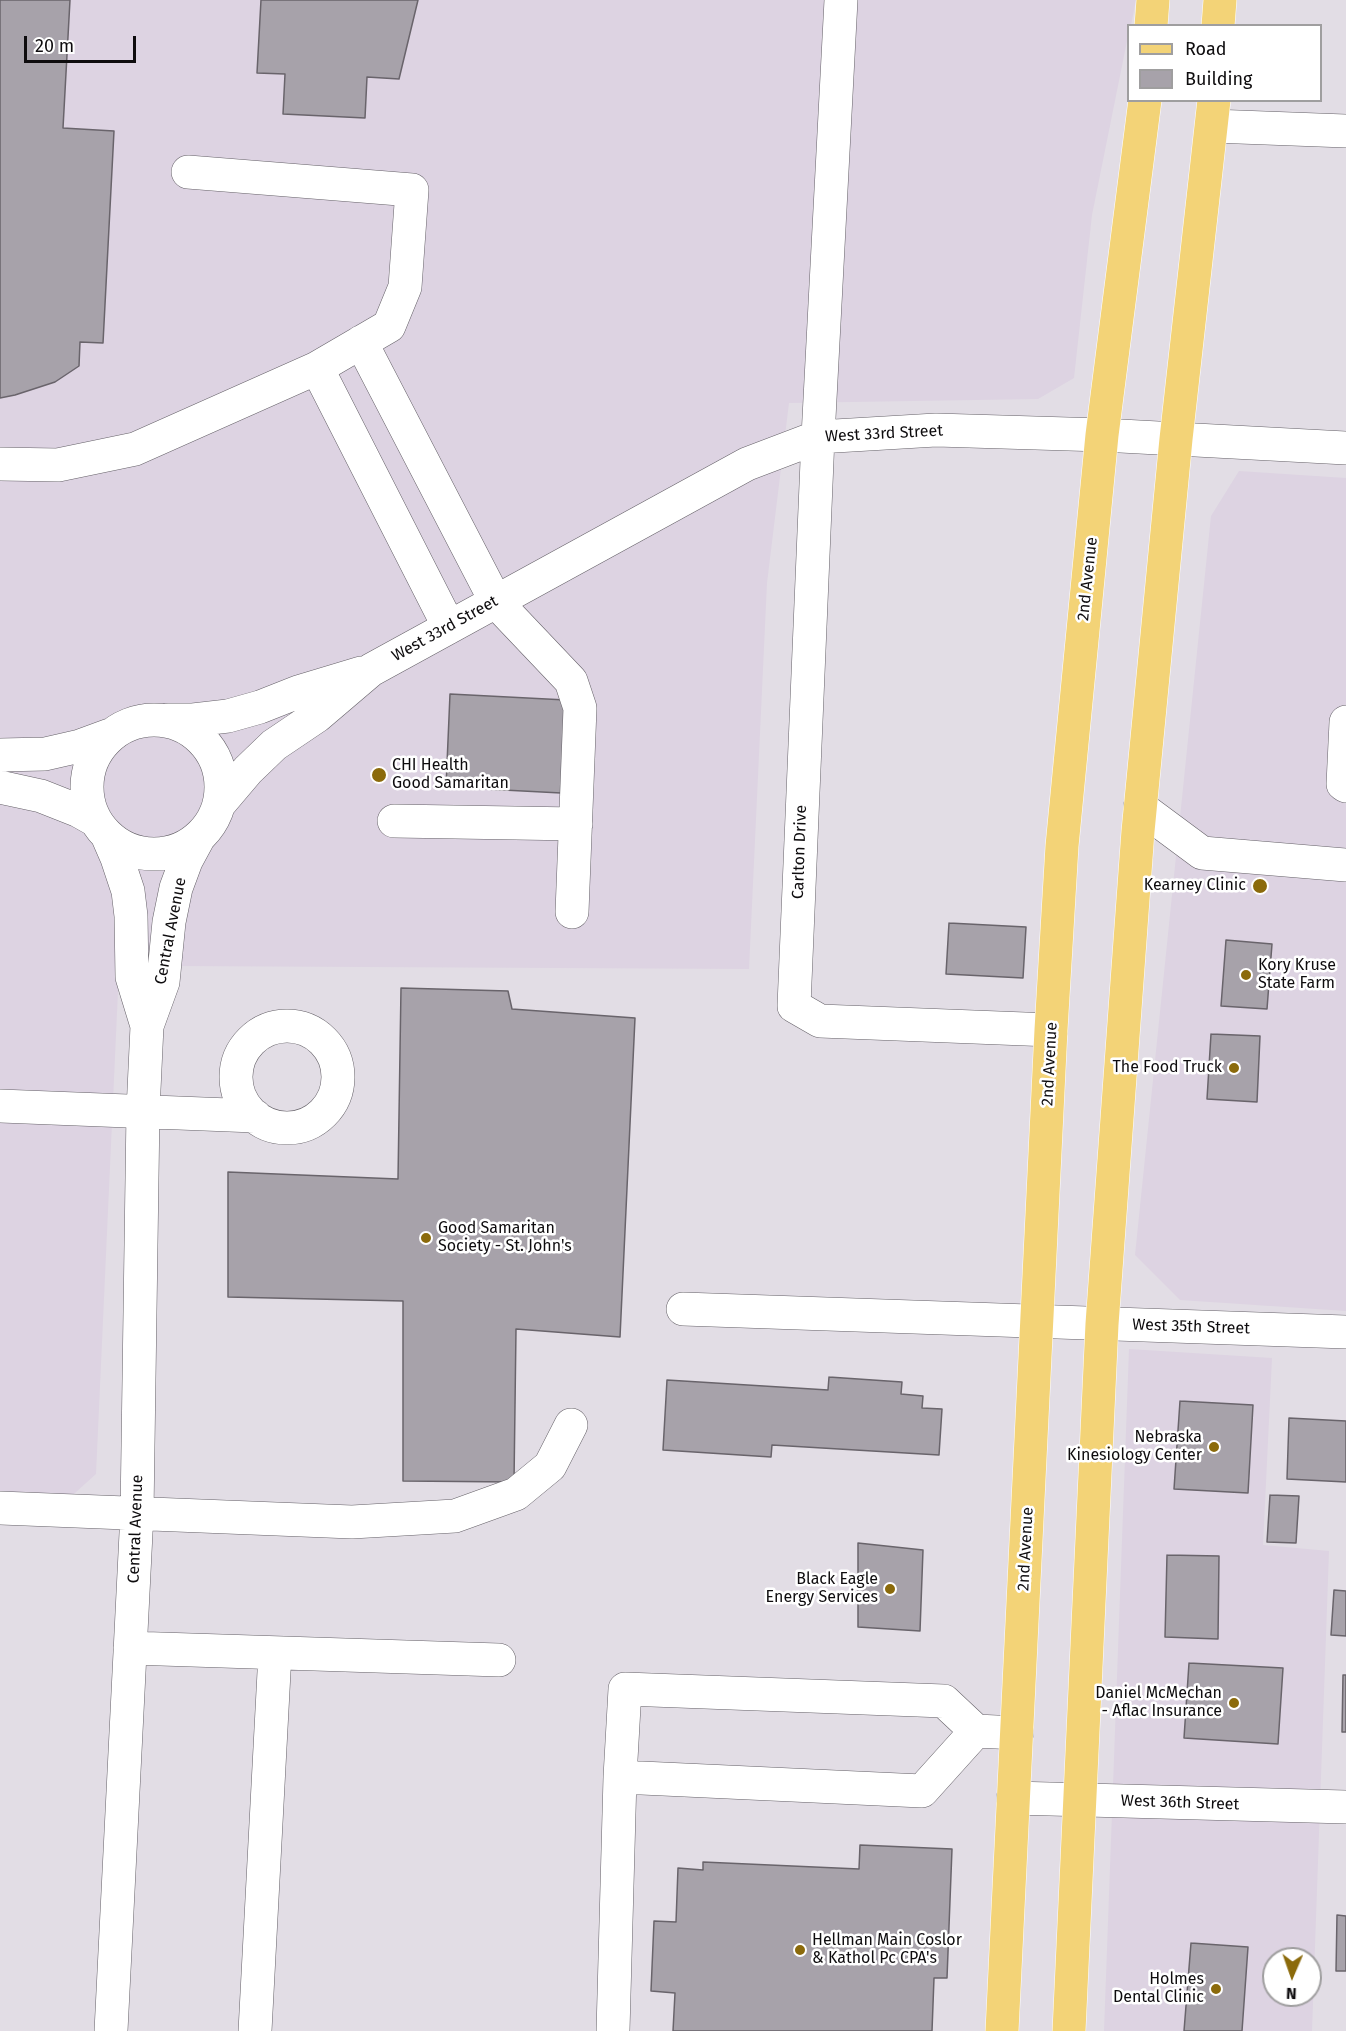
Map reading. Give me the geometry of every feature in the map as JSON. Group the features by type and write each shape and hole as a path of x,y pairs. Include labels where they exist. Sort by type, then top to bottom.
{"main road":[{"path":"1151,24 1154,0"},
{"path":"1218,24 1220,0"},
{"name":"2nd Avenue","path":"1002,2031 1062,846 1102,435 1145,102"},
{"path":"1069,2031 1102,1324 1140,807 1176,439 1213,113"}],"street":[{"path":"818,437 841,0"},
{"path":"1213,113 1346,130"},
{"path":"0,464 58,465 135,449 317,368 389,326 405,287 412,190 188,172"},
{"path":"361,342 496,602 571,681 580,708 572,912"},
{"path":"317,368 449,627"},
{"name":"West 33rd Street","path":"220,803 248,770 274,745 317,716 371,670 747,464 818,437 936,430 1102,435 1346,448"},
{"name":"Carlton Drive","path":"818,437 794,1006 820,1021 1051,1030"},
{"name":"West 33rd Street","path":"163,720 193,720 228,716 371,670"},
{"path":"0,755 45,754 80,746 110,735 135,722 163,720 190,729 210,749 221,775 220,803 207,828 186,846 159,854 131,850 79,811 41,796 0,787"},
{"path":"1346,722 1343,784 1346,786"},
{"path":"101,827 91,812 86,784 93,757 110,735"},
{"path":"1140,807 1202,853 1346,865"},
{"path":"394,821 576,824"},
{"name":"Central Avenue","path":"101,827 117,858 128,891 131,916 132,978 147,1026"},
{"name":"Central Avenue","path":"111,2031 137,1514 147,1026 163,982 169,922 176,888 186,861 199,837"},
{"path":"0,1106 255,1116"},
{"name":"West 35th Street","path":"683,1309 1346,1332"},
{"path":"0,1509 352,1522 455,1516 516,1494 550,1466 571,1425"},
{"path":"130,1648 499,1660"},
{"path":"255,2031 275,1653"},
{"path":"613,2031 620,1777 625,1689 944,1701 976,1731 1017,1733"},
{"path":"620,1777 922,1791 976,1731"},
{"name":"West 36th Street","path":"1013,1798 1346,1807"}],"shaded area":[{"name":"CHI Health Good Samaritan","path":"0,0 1136,0 1131,24 1127,24 1127,41 1092,215 1074,378 1038,399 789,403 767,583 749,969 175,966 119,969 96,1474 65,1502 0,1499"},
{"name":"Kearney Clinic","path":"1239,471 1346,478 1346,1311 1180,1300 1135,1255 1211,516"},
{"path":"1129,1349 1272,1358 1263,1545 1329,1551 1315,1947 1262,1947 1262,2007 1313,2007 1312,2031 1104,2031"}],"building":[{"path":"0,0 70,0 63,128 114,131 103,343 80,342 79,366 55,382 0,398"},
{"path":"261,0 418,0 399,79 367,77 365,118 283,114 285,74 257,73"},
{"path":"450,694 566,700 561,793 446,787"},
{"path":"949,923 1026,927 1023,978 946,974"},
{"name":"Kory Kruse State Farm","path":"1226,940 1272,944 1267,1009 1221,1006"},
{"name":"Good Samaritan Society - St. John's","path":"401,988 508,991 512,1009 635,1018 620,1337 516,1329 514,1482 403,1481 403,1301 228,1297 228,1172 398,1179"},
{"name":"The Food Truck","path":"1211,1034 1260,1036 1257,1102 1207,1099"},
{"path":"829,1377 902,1382 901,1394 923,1396 922,1408 942,1409 939,1455 772,1445 771,1457 663,1450 667,1380 828,1390"},
{"name":"Nebraska Kinesiology Center","path":"1180,1401 1253,1405 1248,1493 1174,1489"},
{"path":"1289,1418 1346,1421 1346,1482 1287,1479"},
{"path":"1270,1495 1299,1496 1296,1543 1267,1542"},
{"name":"Black Eagle Energy Services","path":"858,1543 923,1550 920,1631 858,1627"},
{"path":"1167,1555 1219,1556 1218,1639 1165,1637"},
{"path":"1334,1590 1346,1591 1346,1636 1331,1635"},
{"name":"Daniel McMechan - Aflac Insurance","path":"1189,1663 1283,1668 1278,1744 1184,1738"},
{"path":"1343,1675 1346,1675 1346,1732 1342,1732"},
{"name":"Hellman Main Coslor & Kathol Pc CPA's","path":"860,1845 952,1849 947,1978 934,1978 932,2031 673,2031 675,1993 651,1991 654,1921 676,1922 678,1868 703,1870 703,1862 859,1869"},
{"path":"1337,1915 1346,1916 1346,1971 1336,1971"},
{"name":"Holmes Dental Clinic","path":"1191,1943 1248,1947 1242,2031 1184,2031"}],"place":[{"name":"CHI Health Good Samaritan","path":"379,775"},
{"name":"Kearney Clinic","path":"1260,886"},
{"name":"Kory Kruse State Farm","path":"1246,975"},
{"name":"The Food Truck","path":"1234,1068"},
{"name":"Good Samaritan Society - St. John's","path":"426,1238"},
{"name":"Nebraska Kinesiology Center","path":"1214,1447"},
{"name":"Black Eagle Energy Services","path":"890,1589"},
{"name":"Daniel McMechan - Aflac Insurance","path":"1234,1703"},
{"name":"Hellman Main Coslor & Kathol Pc CPA's","path":"800,1950"},
{"name":"Holmes Dental Clinic","path":"1216,1989"}]}
